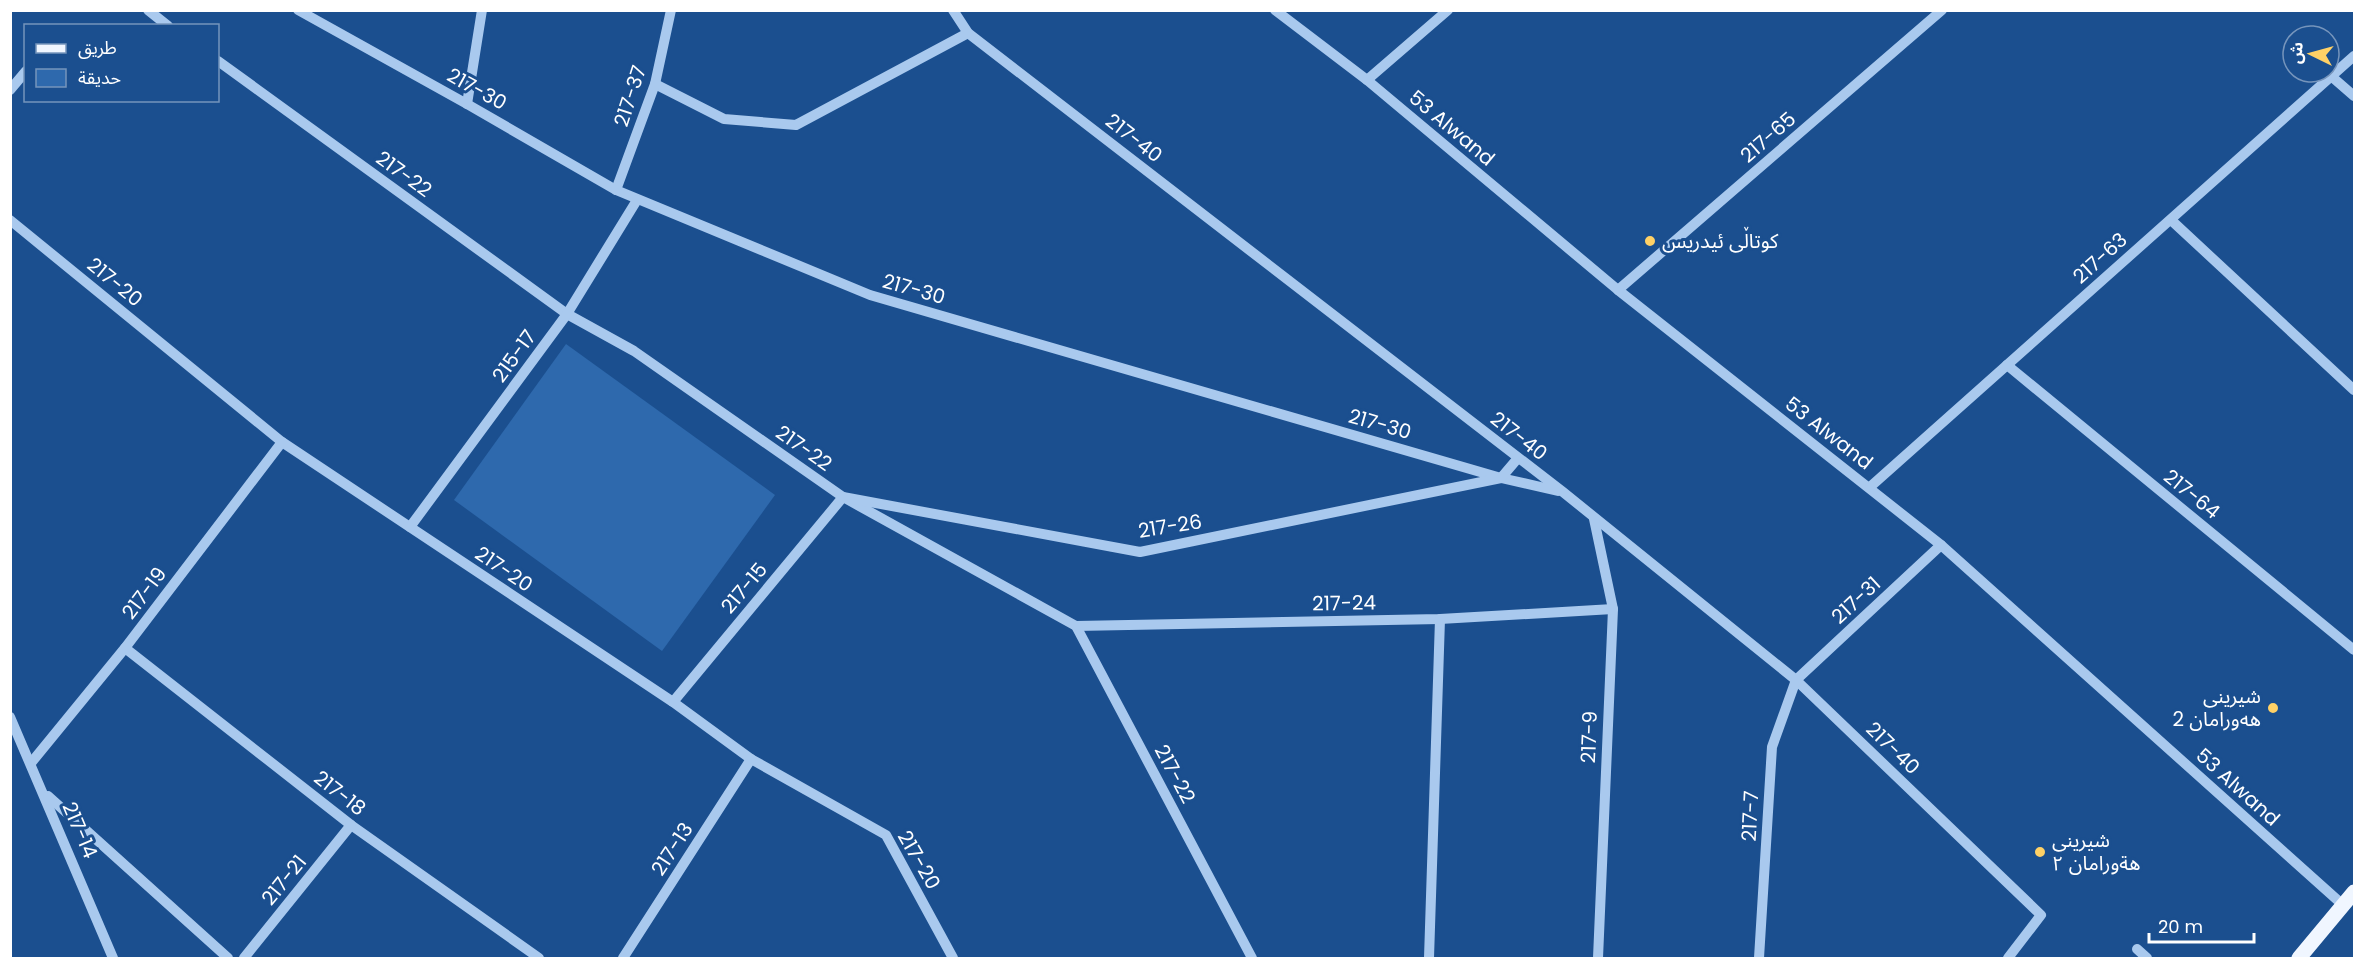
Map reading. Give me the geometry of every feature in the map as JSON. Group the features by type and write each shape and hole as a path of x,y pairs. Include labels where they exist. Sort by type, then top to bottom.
{"main road":[{"path":"2299,958 2355,892"}],"street":[{"path":"148,10 166,24"},
{"name":"217-30","path":"297,10 616,190 870,295 1501,478 1563,492"},
{"path":"467,104 482,10"},
{"name":"217-37","path":"616,190 655,84 671,10"},
{"name":"217-40","path":"953,10 968,33 1563,492 1796,680 2041,915 2008,958"},
{"name":"53 Alwand","path":"1275,10 1367,80 1618,290 1941,545 2343,905"},
{"path":"1367,80 1448,10"},
{"name":"217-65","path":"1618,290 1942,10"},
{"path":"655,84 724,119 796,125 968,33"},
{"name":"217-63","path":"2341,68 2355,56"},
{"name":"217-22","path":"219,62 567,314 634,351 843,497 1076,626 1252,958"},
{"path":"10,90 24,73"},
{"name":"217-63","path":"1870,488 2322,84"},
{"path":"2341,84 2355,96"},
{"name":"215-17","path":"410,527 567,314 637,200"},
{"name":"217-20","path":"10,220 282,442 673,702 751,759 886,835 953,958"},
{"path":"2171,220 2355,390"},
{"name":"217-64","path":"2007,365 2355,650"},
{"name":"217-19","path":"31,763 125,648 282,442"},
{"path":"1501,478 1518,458"},
{"name":"217-26","path":"843,497 1140,552 1501,478"},
{"name":"217-15","path":"673,702 843,497"},
{"name":"217-9","path":"1594,519 1613,609 1598,958"},
{"name":"217-31","path":"1796,680 1941,545"},
{"name":"217-24","path":"1076,626 1440,619 1613,609"},
{"path":"1429,958 1440,619"},
{"name":"217-18","path":"125,648 351,825 539,958"},
{"name":"217-7","path":"1759,958 1772,747 1796,680"},
{"name":"217-14","path":"10,717 45,794 113,958"},
{"name":"217-13","path":"623,958 751,759"},
{"path":"45,794 228,958"},
{"name":"217-21","path":"244,958 351,825"},
{"path":"2137,949 2147,958"}],"green space":[{"path":"566,344 775,495 662,651 454,500"}],"place":[{"name":"کوتاڵی ئیدریس","path":"1650,241"},
{"name":"شیرینی هەورامان 2","path":"2273,708"},
{"name":"شیرینی هةورامان ٢","path":"2040,852"}]}
